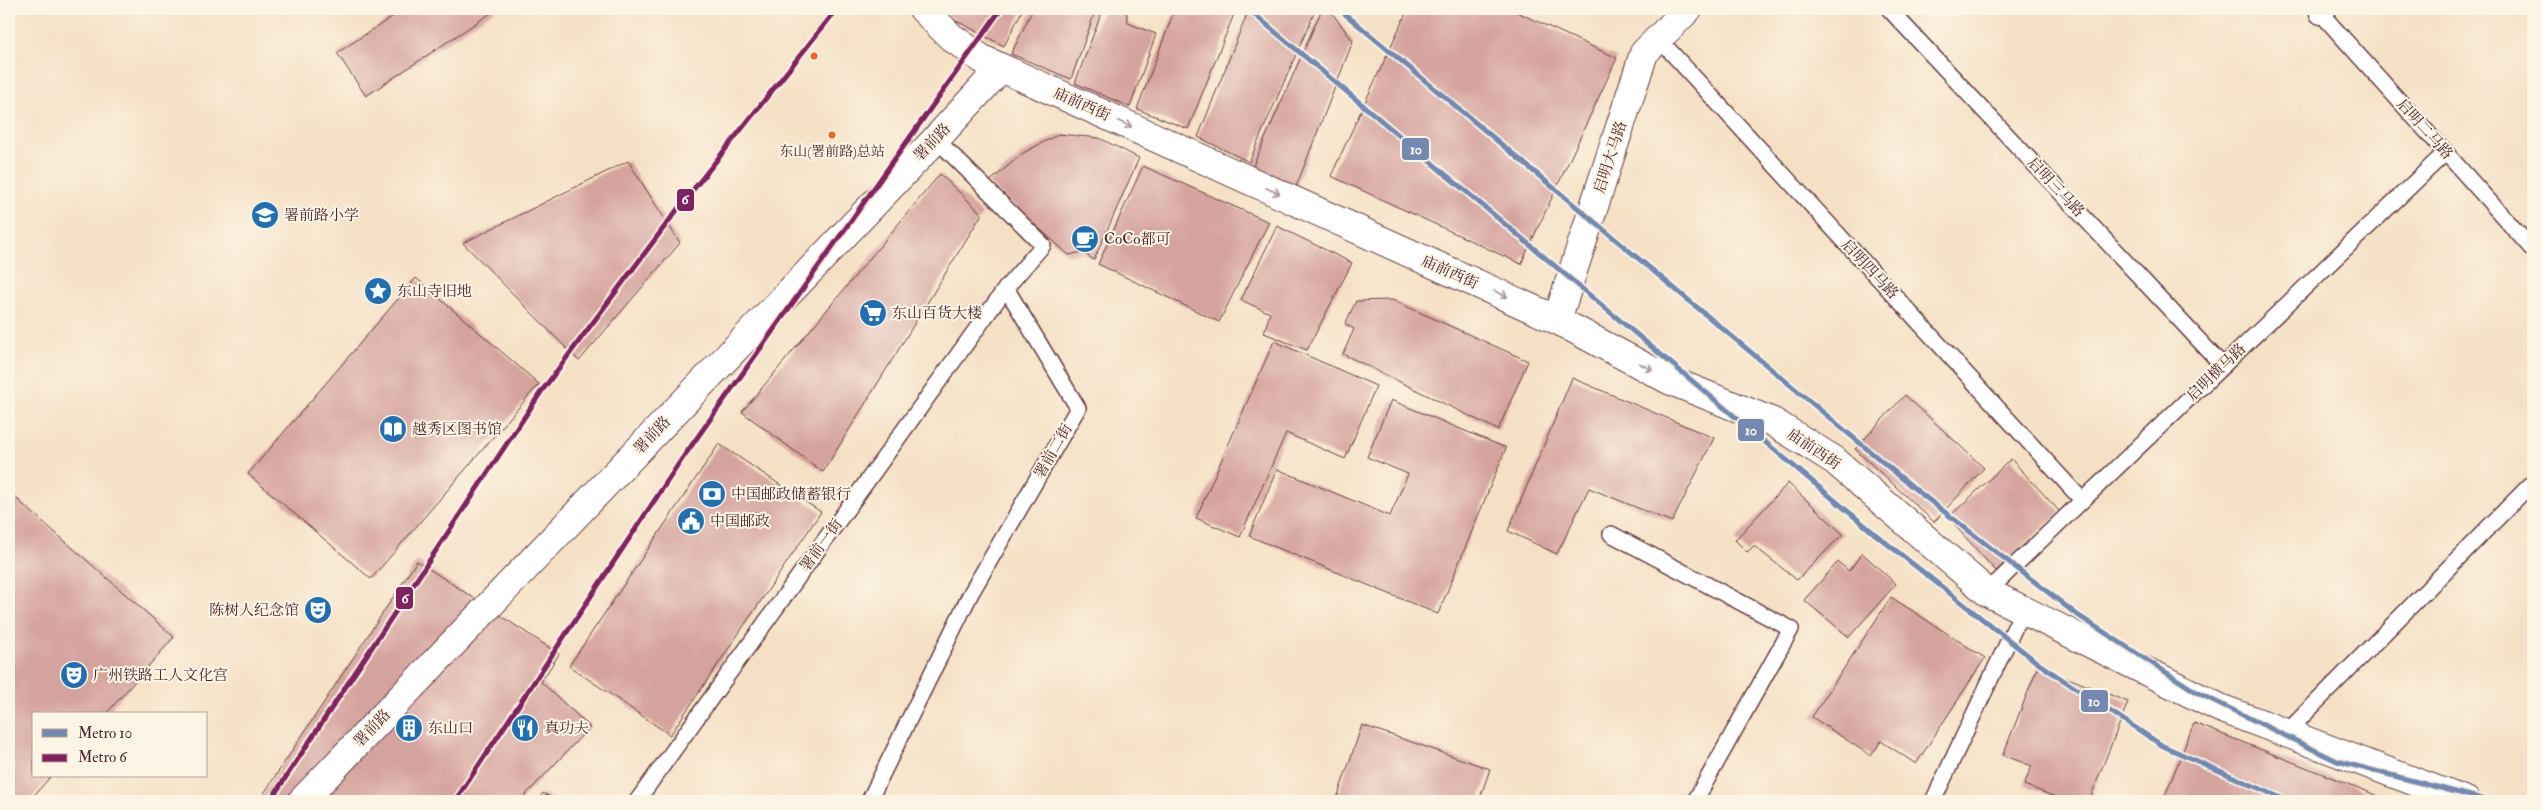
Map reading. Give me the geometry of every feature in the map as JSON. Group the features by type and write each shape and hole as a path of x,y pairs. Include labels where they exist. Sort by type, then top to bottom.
{"street":[{"name":"庙前西街","path":"922,9 951,37 982,59 1558,320 1669,380 1773,422 1834,460 1987,592 2220,708 2466,801"},
{"name":"启明大马路","path":"1558,320 1644,53 1688,9"},
{"name":"署前路","path":"302,801 936,139 1001,68"}],"lane":[{"name":"启明三马路","path":"1890,9 2223,366"},
{"name":"启明二马路","path":"2321,10 2533,250"},
{"name":"启明四马路","path":"1658,38 2082,500"},
{"path":"936,139 1043,245 1006,288"},
{"name":"启明横马路","path":"1987,592 2446,152"},
{"name":"署前一街","path":"637,801 1006,288"},
{"name":"署前二街","path":"869,801 971,593 1078,408 1006,288"},
{"path":"2286,733 2533,482"},
{"path":"1611,534 1791,629 1694,801"},
{"path":"1933,801 2023,610"}],"building":[{"path":"404,9 497,9 366,96 337,53"},
{"path":"939,9 1023,9 1004,46 949,17"},
{"path":"1033,9 1096,9 1071,79 1011,54"},
{"path":"1103,9 1126,11 1128,23 1156,34 1130,107 1075,83"},
{"path":"1175,9 1236,9 1188,129 1137,109"},
{"path":"1249,9 1316,9 1249,162 1198,137"},
{"path":"1322,9 1329,9 1353,41 1296,187 1253,166"},
{"path":"1408,9 1510,9 1617,58 1521,264 1331,176"},
{"path":"1059,134 1099,138 1139,158 1094,260 1082,252 1069,255 988,183 1023,153"},
{"path":"628,161 680,243 579,361 463,243"},
{"path":"1143,166 1269,222 1219,322 1098,264"},
{"name":"东山百货大楼","path":"940,174 982,214 823,472 742,412"},
{"path":"1277,226 1352,263 1307,350 1264,333 1270,313 1241,300"},
{"name":"越秀区图书馆","path":"416,278 539,384 371,579 248,474"},
{"path":"1392,300 1528,361 1498,430 1343,354 1354,329 1345,324 1356,301"},
{"path":"1274,341 1376,386 1345,459 1286,433 1240,537 1196,518"},
{"path":"1572,378 1714,438 1672,522 1589,488 1557,554 1508,531"},
{"path":"1905,395 1984,468 1934,522 1855,449"},
{"path":"1391,400 1506,448 1438,614 1249,536 1277,469 1390,516 1408,474 1367,457"},
{"path":"719,444 821,512 670,735 569,666"},
{"path":"2011,459 2060,512 1996,571 1948,518"},
{"path":"1788,483 1843,534 1797,580 1754,546 1747,552 1735,540"},
{"name":"广州铁路工人文化宫","path":"9,492 174,637 108,712 32,712 32,778 49,778 29,801 9,801"},
{"path":"1862,553 1896,584 1849,637 1804,600 1838,562 1849,571"},
{"name":"东山口","path":"417,561 559,654 541,682 590,727 520,801 259,801"},
{"path":"1891,597 1985,658 1916,764 1881,741 1871,756 1812,717"},
{"path":"2038,666 2128,702 2089,801 2066,801 2024,785 2032,766 2003,755"},
{"path":"2194,723 2391,801 2163,801"},
{"path":"1362,725 1490,769 1479,801 1336,801"},
{"path":"543,793 557,801 538,801"}],"metro line":[{"name":"6","path":"270,801 541,392 677,210 837,9"},
{"name":"6","path":"455,801 682,459 1001,9"},
{"name":"10","path":"1248,9 1875,534 2039,664 2163,746 2288,801"},
{"name":"10","path":"1339,9 1915,489 2076,614 2198,693 2337,761 2490,801"}],"place":[{"name":"东山(署前路)总站","path":"832,135"},
{"name":"署前路小学","path":"265,215"},
{"name":"CoCo都可","path":"1085,239"},
{"name":"东山寺旧地","path":"378,291"},
{"name":"东山百货大楼","path":"873,313"},
{"name":"越秀区图书馆","path":"393,429"},
{"name":"中国邮政储蓄银行","path":"712,494"},
{"name":"中国邮政","path":"691,521"},
{"name":"陈树人纪念馆","path":"318,610"},
{"name":"广州铁路工人文化宫","path":"74,675"},
{"name":"东山口","path":"409,728"},
{"name":"真功夫","path":"525,728"}]}
